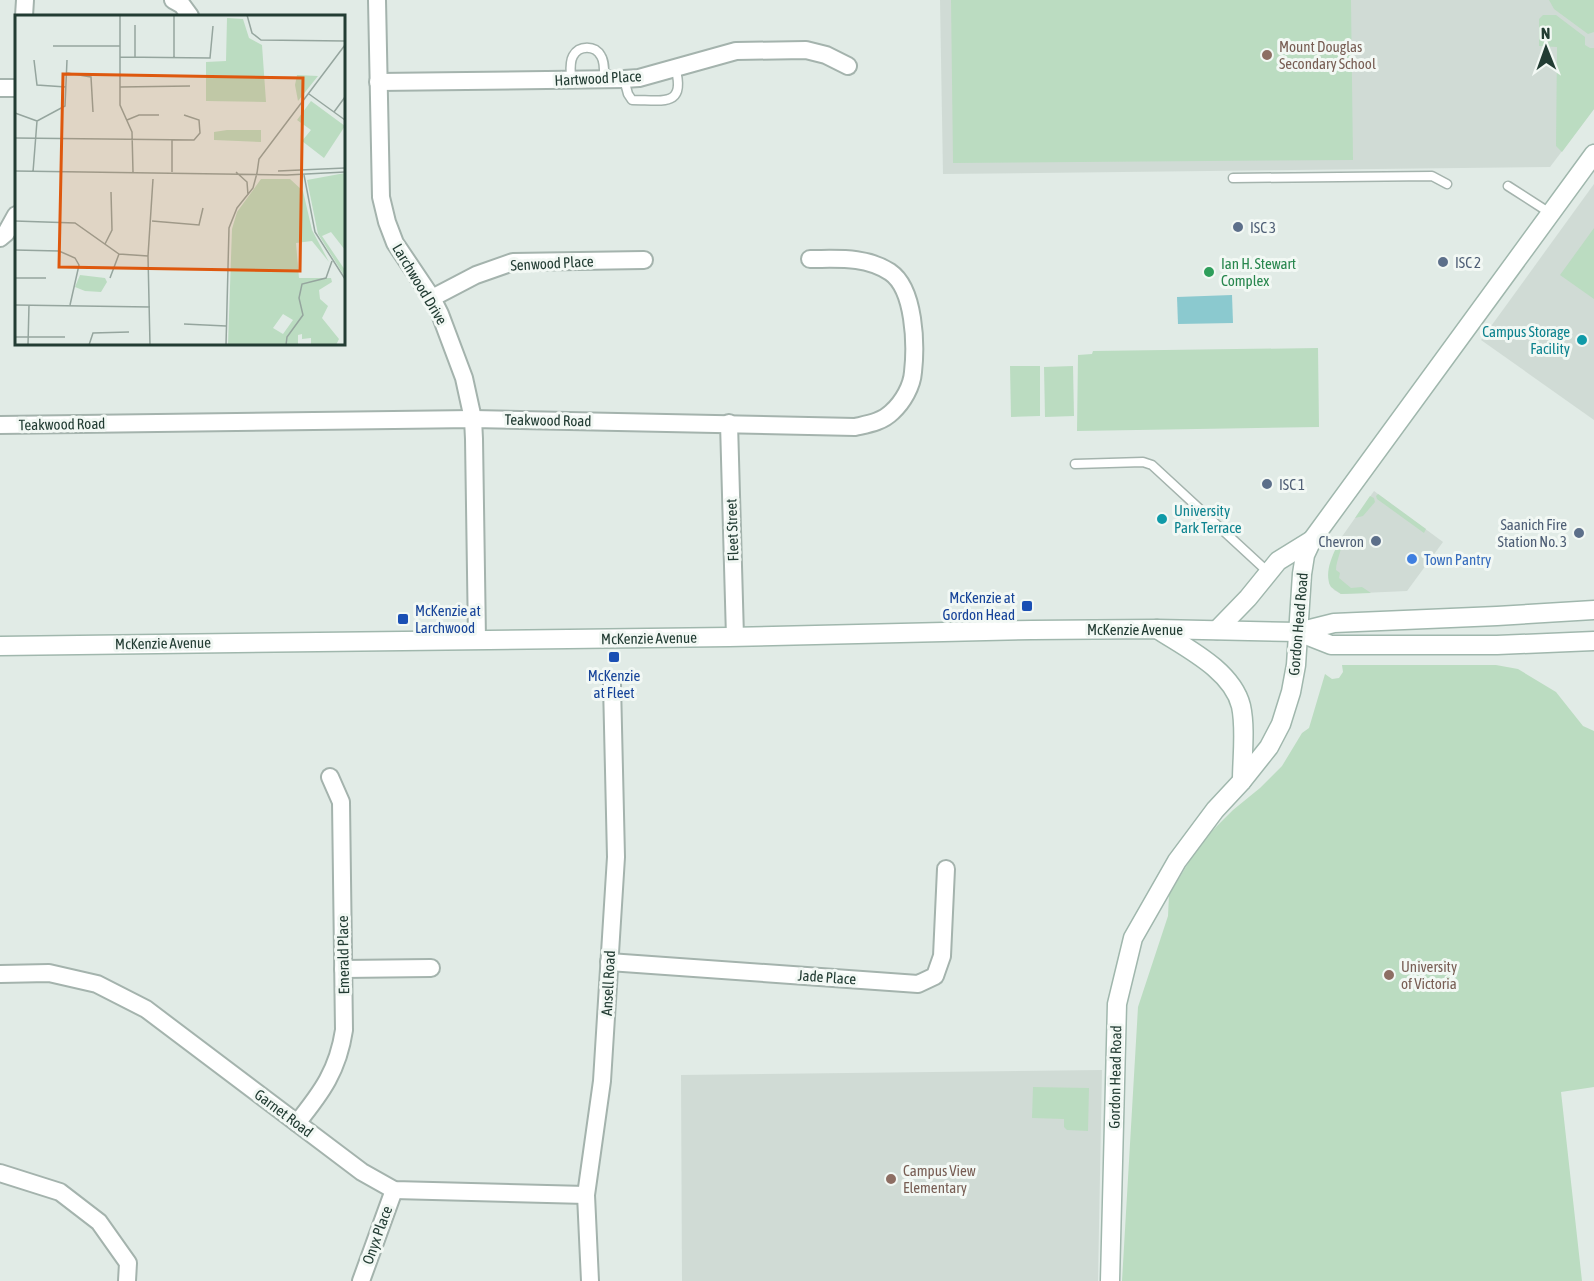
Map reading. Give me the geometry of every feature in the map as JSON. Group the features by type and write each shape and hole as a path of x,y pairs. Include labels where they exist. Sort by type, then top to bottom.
{"main road":[{"name":"Gordon Head Road","path":"1110,1281 1117,1005 1133,938 1177,861 1215,810 1269,747 1286,711 1296,665 1302,574 1305,555 1312,540 1594,154"},
{"path":"1217,630 1248,598 1278,561 1312,540"},
{"name":"McKenzie Avenue","path":"0,646 735,637 1032,630 1157,629 1298,632 1334,623 1594,610"},
{"path":"1572,611 1594,616"},
{"path":"1157,629 1222,673 1235,692 1241,707 1242,781"},
{"name":"McKenzie Avenue","path":"1298,632 1331,645 1497,645 1594,641"}],"street":[{"path":"173,0 182,5 189,15"},
{"name":"Larchwood Drive","path":"377,0 381,197 395,243 432,298 457,354 472,419 477,639"},
{"name":"Hartwood Place","path":"378,82 639,78 736,51 806,50 826,55 848,66"},
{"path":"0,238 6,233 15,217"},
{"name":"Teakwood Road","path":"0,425 472,419 855,427 875,423 892,412 905,395 914,373 913,315 906,292 892,274 870,261 845,258 810,259"},
{"name":"Senwood Place","path":"432,298 476,275 513,262 644,260"},
{"name":"Fleet Street","path":"729,423 735,637"},
{"name":"Ansell Road","path":"590,1281 586,1195 602,1081 616,856 612,684"},
{"name":"Emerald Place","path":"297,1123 331,1077 344,1030 341,802 330,777"},
{"name":"Jade Place","path":"609,962 918,984 936,976 942,956 946,869"},
{"path":"343,969 431,968"},
{"name":"Garnet Road","path":"0,974 49,973 97,984 146,1009 362,1172 394,1190 586,1195"},
{"path":"0,1173 60,1192 99,1222 128,1263 127,1281"},
{"name":"Onyx Place","path":"361,1281 394,1190"}],"lane":[{"path":"571,80 572,57 578,50 587,47 596,50 602,57 604,80"},
{"path":"624,79 628,94 632,99 666,100 674,97 679,91 679,80 675,67"},
{"path":"1233,178 1432,176 1447,184"},
{"path":"1508,186 1550,213"},
{"path":"1075,464 1143,462 1152,465 1268,572"}],"shaded area":[{"name":"Mount Douglas Secondary School","path":"940,0 1594,0 1594,109 1550,167 943,174"},
{"path":"1594,184 1594,420 1481,340"},
{"path":"1374,491 1443,542 1407,591 1341,594 1329,583 1330,565 1341,538"},
{"name":"Campus View Elementary","path":"1102,1070 1098,1281 682,1281 681,1075"}],"green space":[{"path":"951,0 1351,0 1353,160 953,163"},
{"path":"1549,0 1594,0 1594,32 1588,34 1554,9"},
{"path":"1543,15 1556,15 1585,37 1585,45 1594,48 1594,109 1562,152 1556,146 1557,47 1539,46 1539,19"},
{"path":"1594,228 1594,299 1560,275"},
{"path":"1318,348 1319,427 1077,431 1078,355 1092,354 1093,351"},
{"path":"1010,366 1040,366 1040,416 1011,417"},
{"path":"1073,366 1074,416 1045,417 1044,367"},
{"path":"1378,494 1426,529 1424,533 1377,499"},
{"path":"1370,496 1375,502 1363,516 1355,518"},
{"path":"1341,538 1336,570 1340,573 1339,578 1351,588 1362,587 1371,593 1341,594 1331,587 1329,569"},
{"name":"University of Victoria","path":"1342,665 1496,665 1518,669 1556,692 1583,726 1594,731 1594,1087 1561,1092 1582,1281 1122,1281 1138,1007 1168,916 1169,895 1206,837 1282,766 1302,733 1309,728 1325,674 1332,679 1339,678 1343,672"},
{"path":"1033,1087 1089,1088 1088,1131 1067,1130 1064,1127 1064,1119 1032,1118"}],"water":[{"path":"1232,295 1233,323 1178,324 1177,297"}],"place":[{"name":"Mount Douglas Secondary School","path":"1267,55"},
{"name":"ISC 3","path":"1238,227"},
{"name":"ISC 2","path":"1443,262"},
{"name":"Ian H. Stewart Complex","path":"1209,272"},
{"name":"Campus Storage Facility","path":"1582,340"},
{"name":"ISC 1","path":"1267,484"},
{"name":"University Park Terrace","path":"1162,519"},
{"name":"Saanich Fire Station No. 3","path":"1579,533"},
{"name":"Chevron","path":"1376,541"},
{"name":"Town Pantry","path":"1412,559"},
{"name":"McKenzie at Gordon Head","path":"1027,606"},
{"name":"McKenzie at Larchwood","path":"403,619"},
{"name":"McKenzie at Fleet","path":"614,657"},
{"name":"University of Victoria","path":"1389,975"},
{"name":"Campus View Elementary","path":"891,1179"}]}
